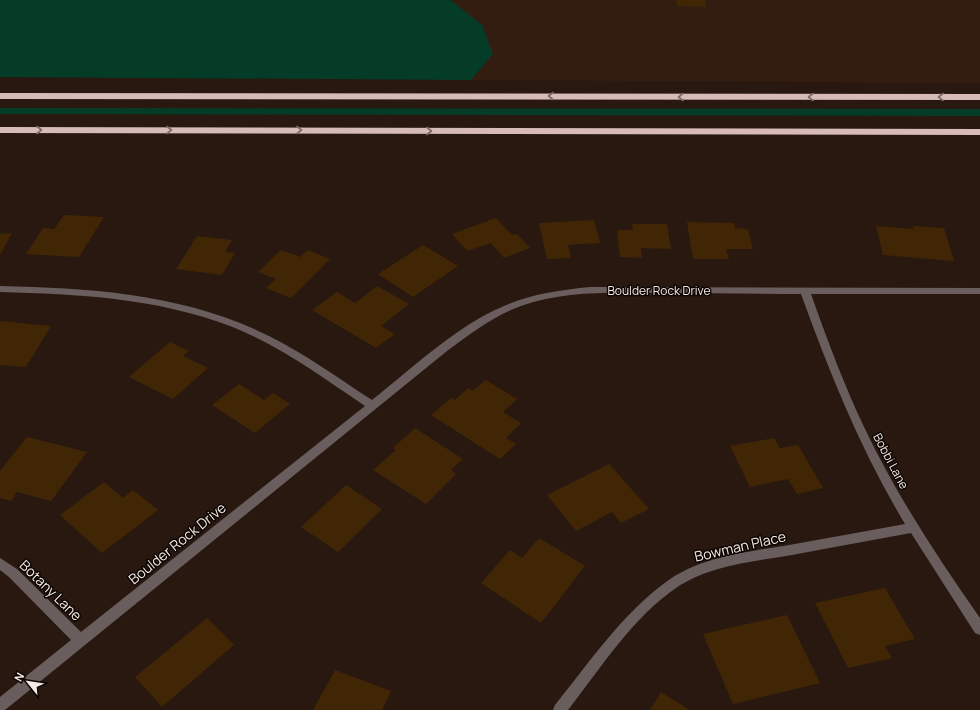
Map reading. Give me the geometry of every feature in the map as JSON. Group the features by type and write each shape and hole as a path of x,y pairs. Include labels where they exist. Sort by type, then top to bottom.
{"highway":[{"path":"0,96 980,97"},
{"path":"0,130 980,132"}],"street":[{"path":"0,289 59,290 115,295 161,303 208,315 265,338 373,406"},
{"name":"Boulder Rock Drive","path":"0,705 373,406 479,323 506,308 531,299 566,293 610,290 980,291"},
{"name":"Bobbi Lane","path":"805,291 834,372 878,466 913,528 980,629"},
{"name":"Bowman Place","path":"560,710 614,642 647,605 663,591 689,574 739,559 913,528"},
{"name":"Botany Lane","path":"0,563 13,573 80,640"}],"shaded area":[{"path":"448,0 980,0 980,83 471,80 493,54 452,1"}],"green space":[{"path":"0,0 448,0 452,1 482,25 493,54 471,80 0,77"},
{"path":"0,108 980,109 980,116 0,114"}],"building":[{"path":"676,0 705,0 706,7 677,6"},
{"path":"64,215 104,217 79,257 26,254 43,228 54,229"},
{"path":"496,218 512,235 517,234 530,248 504,258 491,243 467,251 452,234"},
{"path":"594,220 600,243 568,245 571,258 547,259 539,223"},
{"path":"687,222 734,223 735,228 748,229 753,249 726,249 729,259 693,259"},
{"path":"632,224 667,224 671,249 641,248 642,258 620,257 617,230 633,230"},
{"path":"876,226 914,229 913,226 944,228 954,261 883,255"},
{"path":"12,233 0,255 0,234"},
{"path":"197,236 232,240 225,252 235,253 222,275 176,269"},
{"path":"423,245 458,266 413,297 378,274"},
{"path":"281,250 300,257 308,250 330,259 291,298 266,288 276,279 258,272"},
{"path":"377,286 409,304 381,326 395,334 376,348 312,310 337,292 355,303"},
{"path":"0,321 51,326 26,367 0,365"},
{"path":"170,342 189,351 183,356 208,368 173,399 129,377"},
{"path":"486,380 517,399 503,412 521,423 506,438 516,444 500,459 431,415 451,398 455,400 468,388 473,391"},
{"path":"239,384 264,400 273,393 290,404 255,433 212,405"},
{"path":"415,428 463,459 451,470 456,474 426,504 373,470 396,450 393,448"},
{"path":"27,437 87,452 51,501 17,492 11,501 0,498 0,471"},
{"path":"774,438 780,448 798,445 823,488 797,494 788,479 750,487 730,446"},
{"path":"609,464 649,509 621,523 612,512 576,531 547,495"},
{"path":"104,482 123,498 133,490 158,510 102,553 60,515"},
{"path":"346,485 382,509 338,552 301,527"},
{"path":"539,538 585,566 541,623 481,583 510,550 522,558"},
{"path":"885,588 915,639 885,646 892,658 848,668 815,603"},
{"path":"787,615 820,683 733,704 703,634"},
{"path":"207,618 234,645 162,707 135,677"},
{"path":"335,670 391,691 382,710 313,710"},
{"path":"661,692 690,710 650,710"}]}
